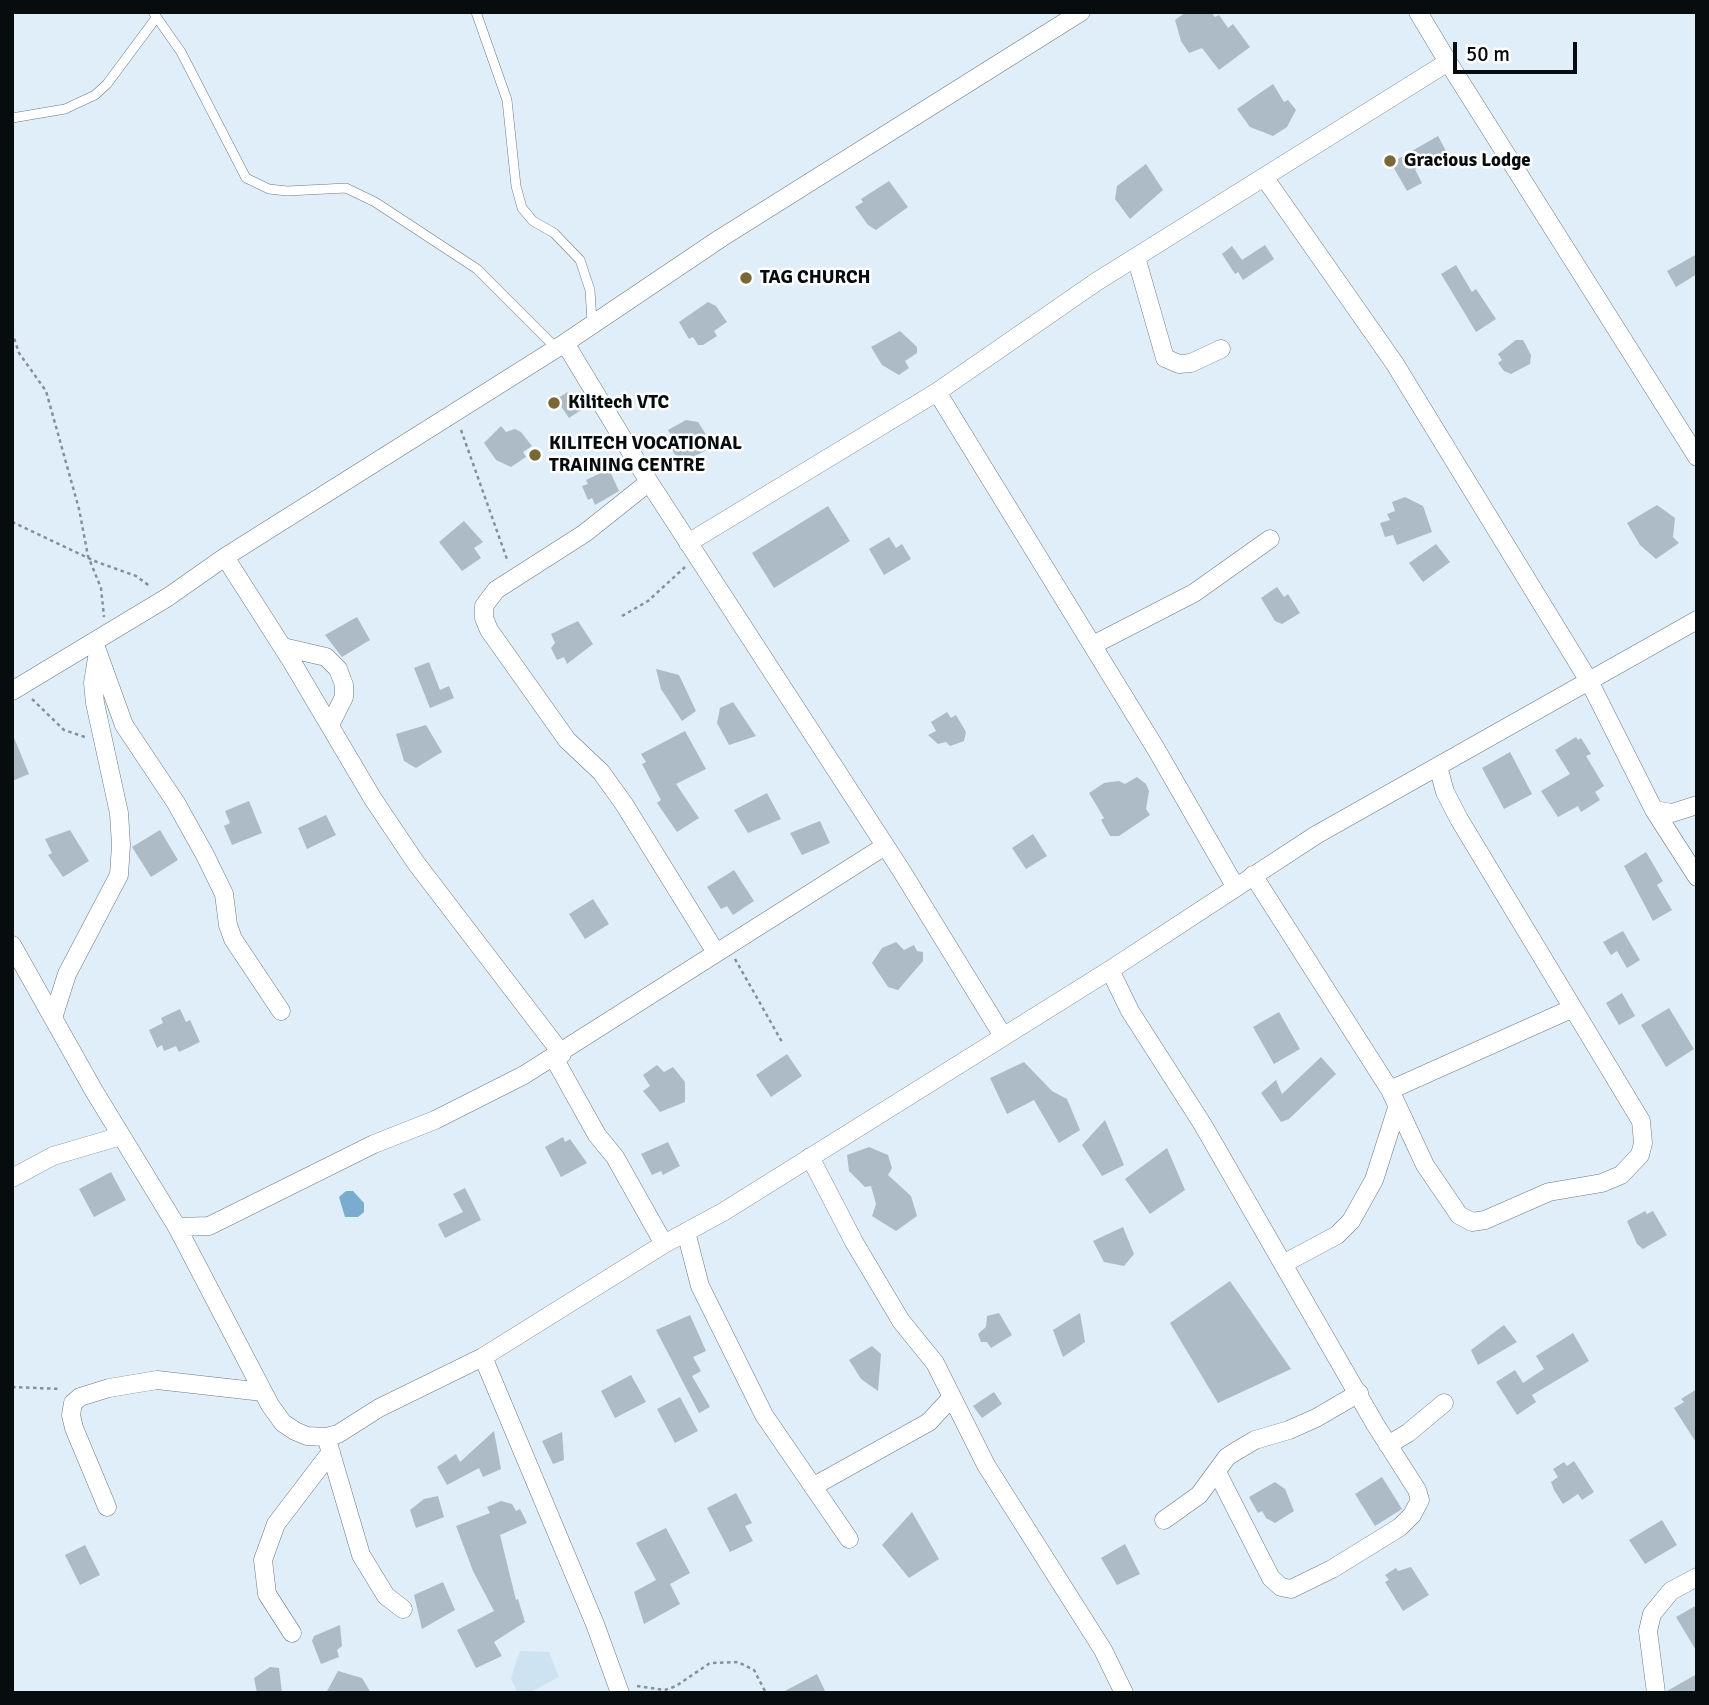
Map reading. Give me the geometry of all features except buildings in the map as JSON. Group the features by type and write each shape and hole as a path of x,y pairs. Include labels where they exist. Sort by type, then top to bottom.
{"street":[{"path":"17,693 99,644 225,557 278,526 1081,12"},
{"path":"1418,12 1697,457"},
{"path":"692,549 937,392 1136,257 1448,62"},
{"path":"1264,177 1395,364 1589,681 1654,810 1697,877"},
{"path":"1136,257 1165,358 1179,364 1191,363 1221,349"},
{"path":"561,345 885,846 1003,1035"},
{"path":"937,392 1093,645 1235,886"},
{"path":"649,482 600,522 496,590 484,606 489,630 567,740 601,772 721,947"},
{"path":"1093,645 1194,593 1270,540"},
{"path":"225,557 283,647 373,799 416,863 558,1056 597,1135 615,1157 664,1244"},
{"path":"292,1633 267,1594 263,1560 276,1524 338,1434 379,1408 483,1357 664,1244 723,1213 1110,970 1316,835 1697,620"},
{"path":"53,1018 66,974 118,875 121,845 119,813 93,683 99,644"},
{"path":"99,644 124,725 176,803 218,880 233,939 281,1011"},
{"path":"283,647 326,657 338,668 344,685 344,697 330,725"},
{"path":"1253,875 1390,1090 1444,1198 1458,1215 1472,1222 1485,1220 1549,1192 1602,1183 1620,1175 1640,1155 1643,1143 1641,1121 1459,819 1445,792 1438,766"},
{"path":"1654,810 1672,813 1697,805"},
{"path":"177,1227 209,1226 374,1144 435,1120 558,1056 721,947 885,846"},
{"path":"12,945 121,1136 177,1227 263,1392 283,1423 329,1444"},
{"path":"1110,970 1130,1012 1173,1074 1388,1445 1417,1490 1420,1500 1412,1515 1400,1527 1364,1550 1291,1589 1282,1587 1271,1578 1218,1474"},
{"path":"1390,1090 1572,1009"},
{"path":"1283,1264 1338,1235 1351,1221 1374,1180 1397,1108"},
{"path":"12,1178 54,1156 121,1136"},
{"path":"810,1157 881,1287 912,1338 928,1352 986,1465 1103,1650 1124,1693"},
{"path":"686,1232 700,1286 764,1415 787,1453 814,1486 849,1539"},
{"path":"483,1357 595,1624 617,1686"},
{"path":"107,1507 81,1452 71,1415 73,1403 80,1397 109,1388 157,1380 263,1392"},
{"path":"1164,1520 1199,1496 1218,1474 1227,1457 1255,1440 1289,1430 1359,1393"},
{"path":"814,1486 929,1422 952,1396"},
{"path":"1388,1445 1408,1433 1444,1404"},
{"path":"329,1444 361,1555 386,1596 403,1609"},
{"path":"1656,1693 1647,1631 1652,1614 1671,1591 1697,1577"}],"lane":[{"path":"476,12 507,100 516,186 522,208 533,221 554,233 580,260 590,290 592,323"},
{"path":"12,118 65,109 95,95 107,84 154,15 181,52 246,178 269,189 287,191 346,188 374,202 477,269 561,345"}],"path":[{"path":"12,332 19,353 46,391 79,509 88,556 101,588 99,644"},
{"path":"458,410 462,439 514,578"},
{"path":"12,522 136,576 153,589 177,591"},
{"path":"622,616 648,601 692,549"},
{"path":"17,693 31,698 64,730 103,740"},
{"path":"721,947 782,1042"},
{"path":"12,1387 58,1388 66,1392 73,1403"},
{"path":"617,1686 664,1690 676,1686 710,1663 738,1662 754,1670 766,1693"}],"shaded area":[{"path":"520,1651 549,1652 559,1677 531,1692 517,1692 511,1678"}],"water":[{"path":"346,1191 353,1191 364,1203 364,1212 358,1217 345,1217 339,1197"}],"place":[{"name":"Gracious Lodge","path":"1390,161"},
{"name":"TAG CHURCH","path":"746,278"},
{"name":"Kilitech VTC","path":"554,403"},
{"name":"KILITECH VOCATIONAL TRAINING CENTRE","path":"535,455"}]}
